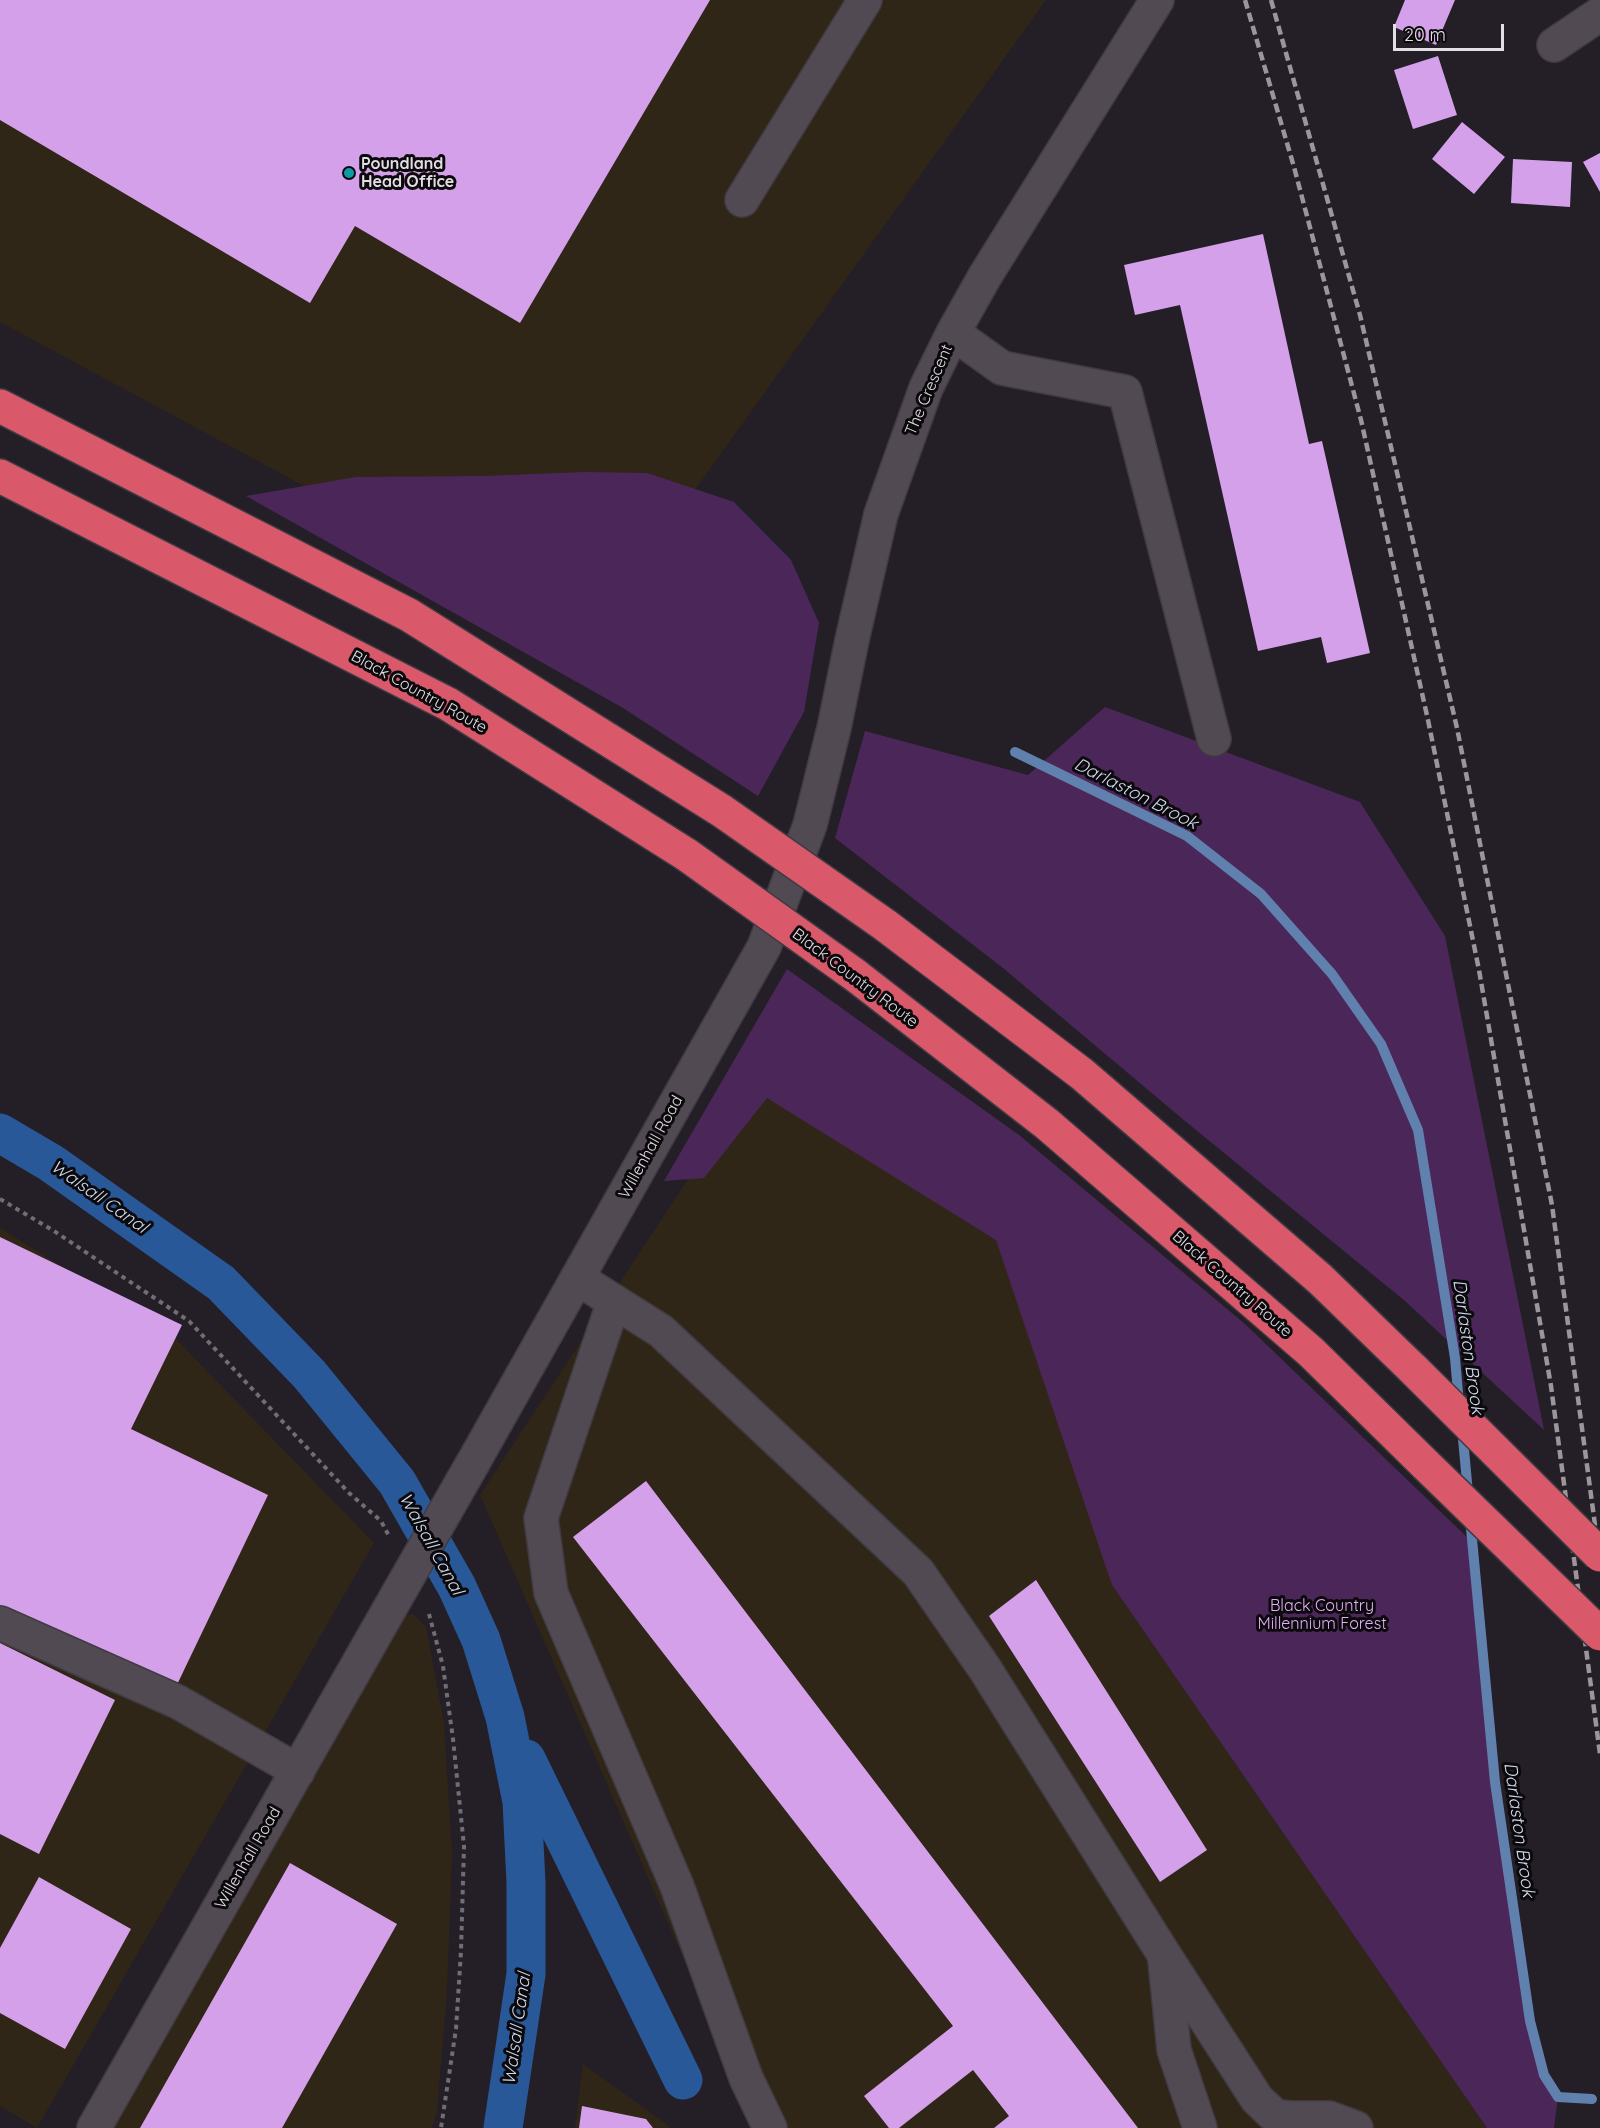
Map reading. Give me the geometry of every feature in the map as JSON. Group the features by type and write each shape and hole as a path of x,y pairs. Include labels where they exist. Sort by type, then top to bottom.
{"highway":[{"path":"0,406 409,615 722,811 885,925 1082,1074 1320,1279 1600,1555"},
{"name":"Black Country Route","path":"0,476 448,704 687,855 855,975 1055,1131 1311,1352 1600,1634"}],"street":[{"path":"742,200 865,0"},
{"name":"The Crescent","path":"810,825 834,728 881,514 926,388 985,276 1158,0"},
{"path":"1554,45 1600,14"},
{"path":"953,333 1002,368 1125,392 1214,739"},
{"name":"Willenhall Road","path":"94,2128 298,1771 414,1596 474,1461 764,947 810,825"},
{"path":"578,1278 661,1331 918,1572 985,1669 1257,2099 1275,2116 1329,2118 1356,2128"},
{"path":"614,1301 541,1518 551,1593 677,1886 746,2078 770,2128"},
{"path":"0,1623 178,1702 298,1771"},
{"path":"1165,1956 1174,2050 1200,2128"}],"path":[{"path":"0,1199 54,1231 189,1320 349,1493 381,1521 392,1540"},
{"path":"414,1596 443,1666 464,1846 456,2029 441,2128"}],"shaded area":[{"path":"0,0 1046,0 588,639 0,322"},
{"path":"748,1088 1015,1231 1112,1585 1487,2128 758,2128 480,1495"},
{"path":"0,1228 172,1335 374,1543 37,2128 0,2106"},
{"path":"413,1614 426,1627 444,1723 452,1854 447,1991 437,2111 432,2128 112,2128 403,1616"},
{"path":"583,2064 669,2126 670,2128 575,2128"}],"green space":[{"path":"584,472 647,473 734,502 791,560 819,623 804,712 758,796 623,708 246,496 356,477 486,476"},
{"path":"1105,707 1360,802 1445,936 1544,1430 1405,1301 1003,968 835,838 865,731 1028,775"},
{"name":"Black Country Millennium Forest","path":"787,969 1019,1135 1245,1324 1472,1542 1495,1782 1530,2021 1544,2075 1558,2097 1554,2128 1487,2128 1112,1585 996,1240 767,1098 704,1178 664,1181"}],"building":[{"name":"Poundland Head Office","path":"0,0 710,0 520,323 355,226 310,303 0,120"},
{"path":"1405,0 1455,0 1436,45 1394,27"},
{"path":"1438,56 1457,115 1413,129 1394,70"},
{"path":"1462,122 1505,157 1474,194 1432,159"},
{"path":"1600,153 1600,192 1583,162"},
{"path":"1513,159 1572,162 1570,207 1511,203"},
{"path":"1263,234 1309,444 1322,441 1370,653 1327,663 1321,637 1258,651 1180,305 1135,315 1124,265"},
{"path":"0,1237 182,1325 131,1429 268,1495 173,1693 0,1608"},
{"path":"646,1481 1138,2128 994,2128 1009,2116 973,2070 899,2128 889,2128 864,2096 953,2026 573,1537"},
{"path":"1036,1580 1207,1850 1160,1882 989,1616"},
{"path":"0,1643 115,1700 39,1854 0,1834"},
{"path":"290,1863 397,1924 282,2128 140,2128"},
{"path":"39,1877 131,1929 65,2049 0,2013 0,1948"},
{"path":"582,2106 646,2119 653,2128 579,2128"}],"waterway":[{"name":"Darlaston Brook","path":"1015,752 1187,836 1261,894 1332,974 1381,1044 1418,1130 1455,1358 1459,1404"},
{"name":"Walsall Canal","path":"0,1133 51,1163 221,1283 309,1374 397,1482 457,1587 481,1640 505,1717 522,1802 526,1883 526,1974 503,2128"},
{"name":"Darlaston Brook","path":"1462,1428 1468,1493"},
{"name":"Darlaston Brook","path":"1470,1518 1495,1782 1530,2021 1544,2075 1558,2097 1592,2099"},
{"path":"526,1759 683,2080"}],"railway":[{"path":"1245,0 1294,167 1361,420 1428,720 1479,970 1551,1386 1600,1754"},
{"path":"1271,0 1360,315 1457,728 1552,1205 1600,1562"}],"place":[{"name":"Poundland Head Office","path":"349,173"}]}
